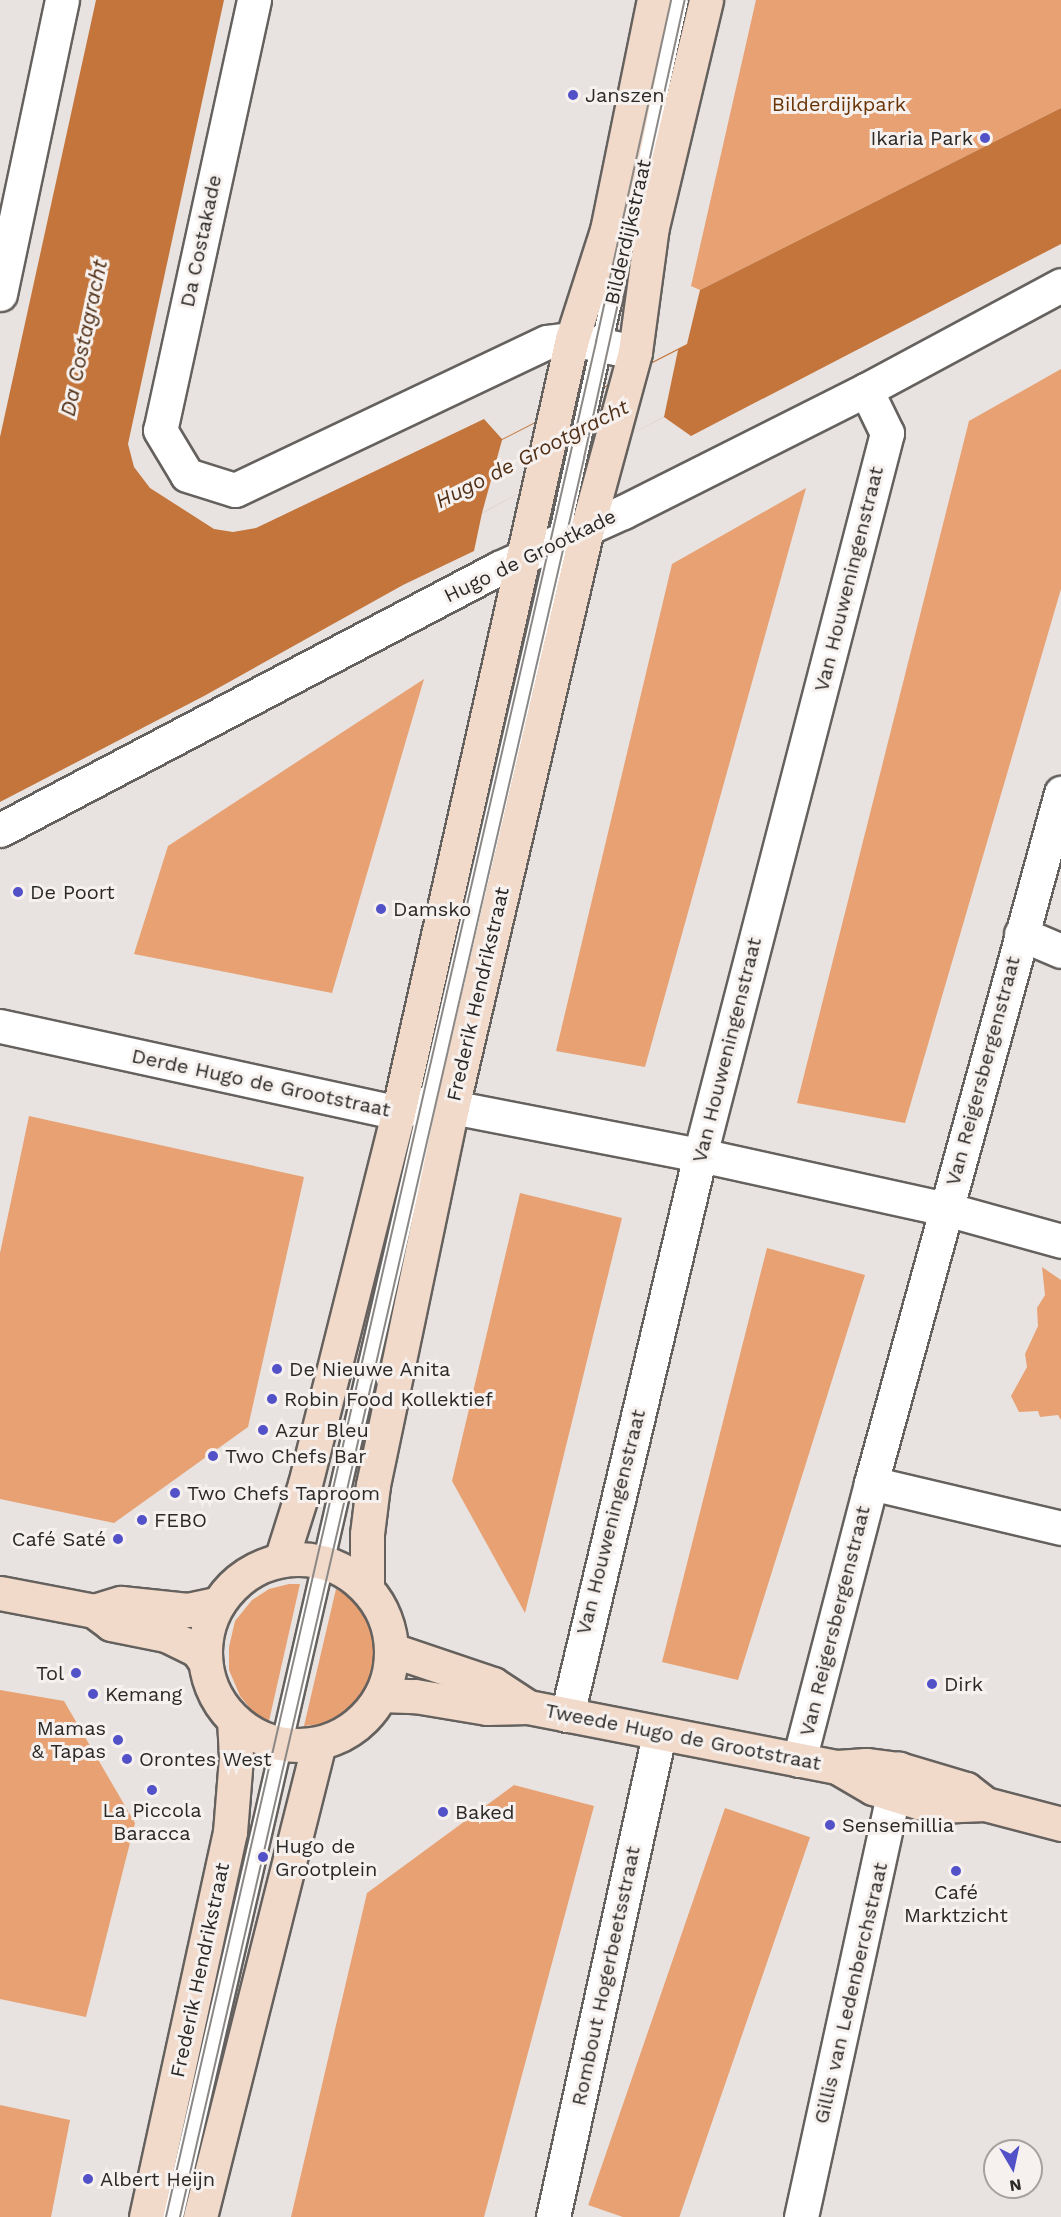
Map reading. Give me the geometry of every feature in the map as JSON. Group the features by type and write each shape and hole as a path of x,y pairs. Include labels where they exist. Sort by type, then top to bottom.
{"street":[{"path":"0,294 62,0"},
{"name":"Da Costakade","path":"254,0 160,430 187,475 235,490 548,342 587,342"},
{"name":"Bilderdijkstraat","path":"562,456 556,411 587,342 607,230 654,0"},
{"name":"Bilderdijkstraat","path":"619,381 652,227 706,0"},
{"name":"Hugo de Grootkade","path":"0,830 524,557 866,390 1061,285"},
{"path":"587,342 619,381"},
{"name":"Frederik Hendrikstraat","path":"280,1560 426,1108 573,535 610,445 619,381"},
{"name":"Van Houweningenstraat","path":"567,1715 700,1155 887,433 866,390"},
{"name":"Frederik Hendrikstraat","path":"367,1588 367,1534 373,1485 426,1108 524,557 542,481 562,456"},
{"name":"Van Reigersbergenstraat","path":"799,1760 871,1483 1020,934 1061,793"},
{"name":"Van Reigersbergenstraat","path":"1020,934 1061,951"},
{"name":"Derde Hugo de Grootstraat","path":"0,1026 426,1108 700,1155 946,1209"},
{"name":"Van Reigersbergenstraat","path":"946,1209 1061,1241"},
{"name":"Van Reigersbergenstraat","path":"871,1483 1061,1528"},
{"path":"0,1593 94,1611 111,1624 166,1635 196,1650 204,1660 219,1703 234,1720 250,1732 282,1744 319,1744 362,1720 381,1695 392,1650 386,1620 367,1588 342,1569 324,1562 280,1560 242,1576 217,1604 206,1631 204,1660"},
{"path":"94,1611 121,1603 188,1610 217,1604"},
{"name":"Tweede Hugo de Grootstraat","path":"392,1650 493,1684 528,1707"},
{"name":"Tweede Hugo de Grootstraat","path":"381,1695 415,1695 487,1708 528,1707 837,1767 860,1782 897,1782 966,1789 985,1804 1061,1824"},
{"name":"Frederik Hendrikstraat","path":"146,2217 230,1832 236,1757 234,1720"},
{"name":"Rombout Hogerbeetsstraat","path":"553,2217 659,1734"},
{"path":"200,2217 319,1744"},
{"name":"Gillis van Ledenberchstraat","path":"801,2217 897,1782"}],"lane":[{"name":"Bilderdijkstraat","path":"562,456 619,381 587,342 678,0"},
{"name":"Frederik Hendrikstraat","path":"562,456 573,535"},
{"name":"Frederik Hendrikstraat","path":"324,1562 426,1108"},
{"path":"282,1744 324,1562"},
{"name":"Frederik Hendrikstraat","path":"173,2217 282,1744"}],"green space":[{"name":"Bilderdijkpark","path":"756,0 1061,0 1061,108 700,290 691,286"},
{"path":"1061,369 1061,589 905,1123 797,1103 969,421"},
{"path":"806,488 645,1067 556,1051 672,564"},
{"path":"424,679 332,993 134,954 168,846"},
{"path":"29,1116 304,1177 248,1427 114,1523 0,1499 0,1253"},
{"path":"520,1193 622,1218 525,1613 452,1481"},
{"path":"767,1248 865,1275 738,1680 662,1662"},
{"path":"1042,1267 1061,1280 1061,1420 1058,1415 1040,1417 1038,1411 1019,1412 1011,1396 1027,1367 1025,1354 1038,1326 1037,1308 1045,1295"},
{"path":"300,1584 269,1721 254,1713 240,1696 229,1670 229,1647 235,1621 252,1600 269,1589"},
{"path":"336,1589 351,1597 367,1618 375,1645 375,1669 362,1698 347,1714 324,1724 304,1726"},
{"path":"0,1690 64,1701 135,1823 86,2017 0,1999"},
{"path":"514,1785 594,1806 484,2217 291,2217 367,1893"},
{"path":"725,1808 810,1837 679,2217 623,2217 588,2205"},
{"path":"0,2105 70,2120 51,2217 0,2217"}],"water":[{"path":"96,0 224,0 128,444 134,467 150,488 214,529 233,532 256,528 484,419 502,439 687,344 700,290 1061,108 1061,244 691,436 664,417 584,458 482,513 474,551 403,585 204,696 0,802 0,437"}],"pier":[{"path":"678,350 664,417 482,513 502,440"}],"tram line":[{"path":"166,2217 596,342 671,0"},
{"path":"180,2217 584,458 685,0"}],"place":[{"name":"Janszen","path":"573,95"},
{"name":"Ikaria Park","path":"985,138"},
{"name":"De Poort","path":"18,892"},
{"name":"Damsko","path":"381,909"},
{"name":"De Nieuwe Anita","path":"277,1369"},
{"name":"Robin Food Kollektief","path":"272,1399"},
{"name":"Azur Bleu","path":"263,1430"},
{"name":"Two Chefs Bar","path":"213,1456"},
{"name":"Two Chefs Taproom","path":"175,1493"},
{"name":"FEBO","path":"142,1520"},
{"name":"Café Saté","path":"118,1539"},
{"name":"Tol","path":"76,1673"},
{"name":"Dirk","path":"932,1684"},
{"name":"Kemang","path":"93,1694"},
{"name":"Mamas & Tapas","path":"118,1740"},
{"name":"Orontes West","path":"127,1759"},
{"name":"La Piccola Baracca","path":"152,1790"},
{"name":"Baked","path":"443,1812"},
{"name":"Sensemillia","path":"830,1825"},
{"name":"Hugo de Grootplein","path":"263,1857"},
{"name":"Café Marktzicht","path":"956,1871"},
{"name":"Albert Heijn","path":"88,2179"}],"water label":[{"name":"Da Costagracht","path":"84,338"},
{"name":"Hugo de Grootgracht","path":"532,454"}]}
